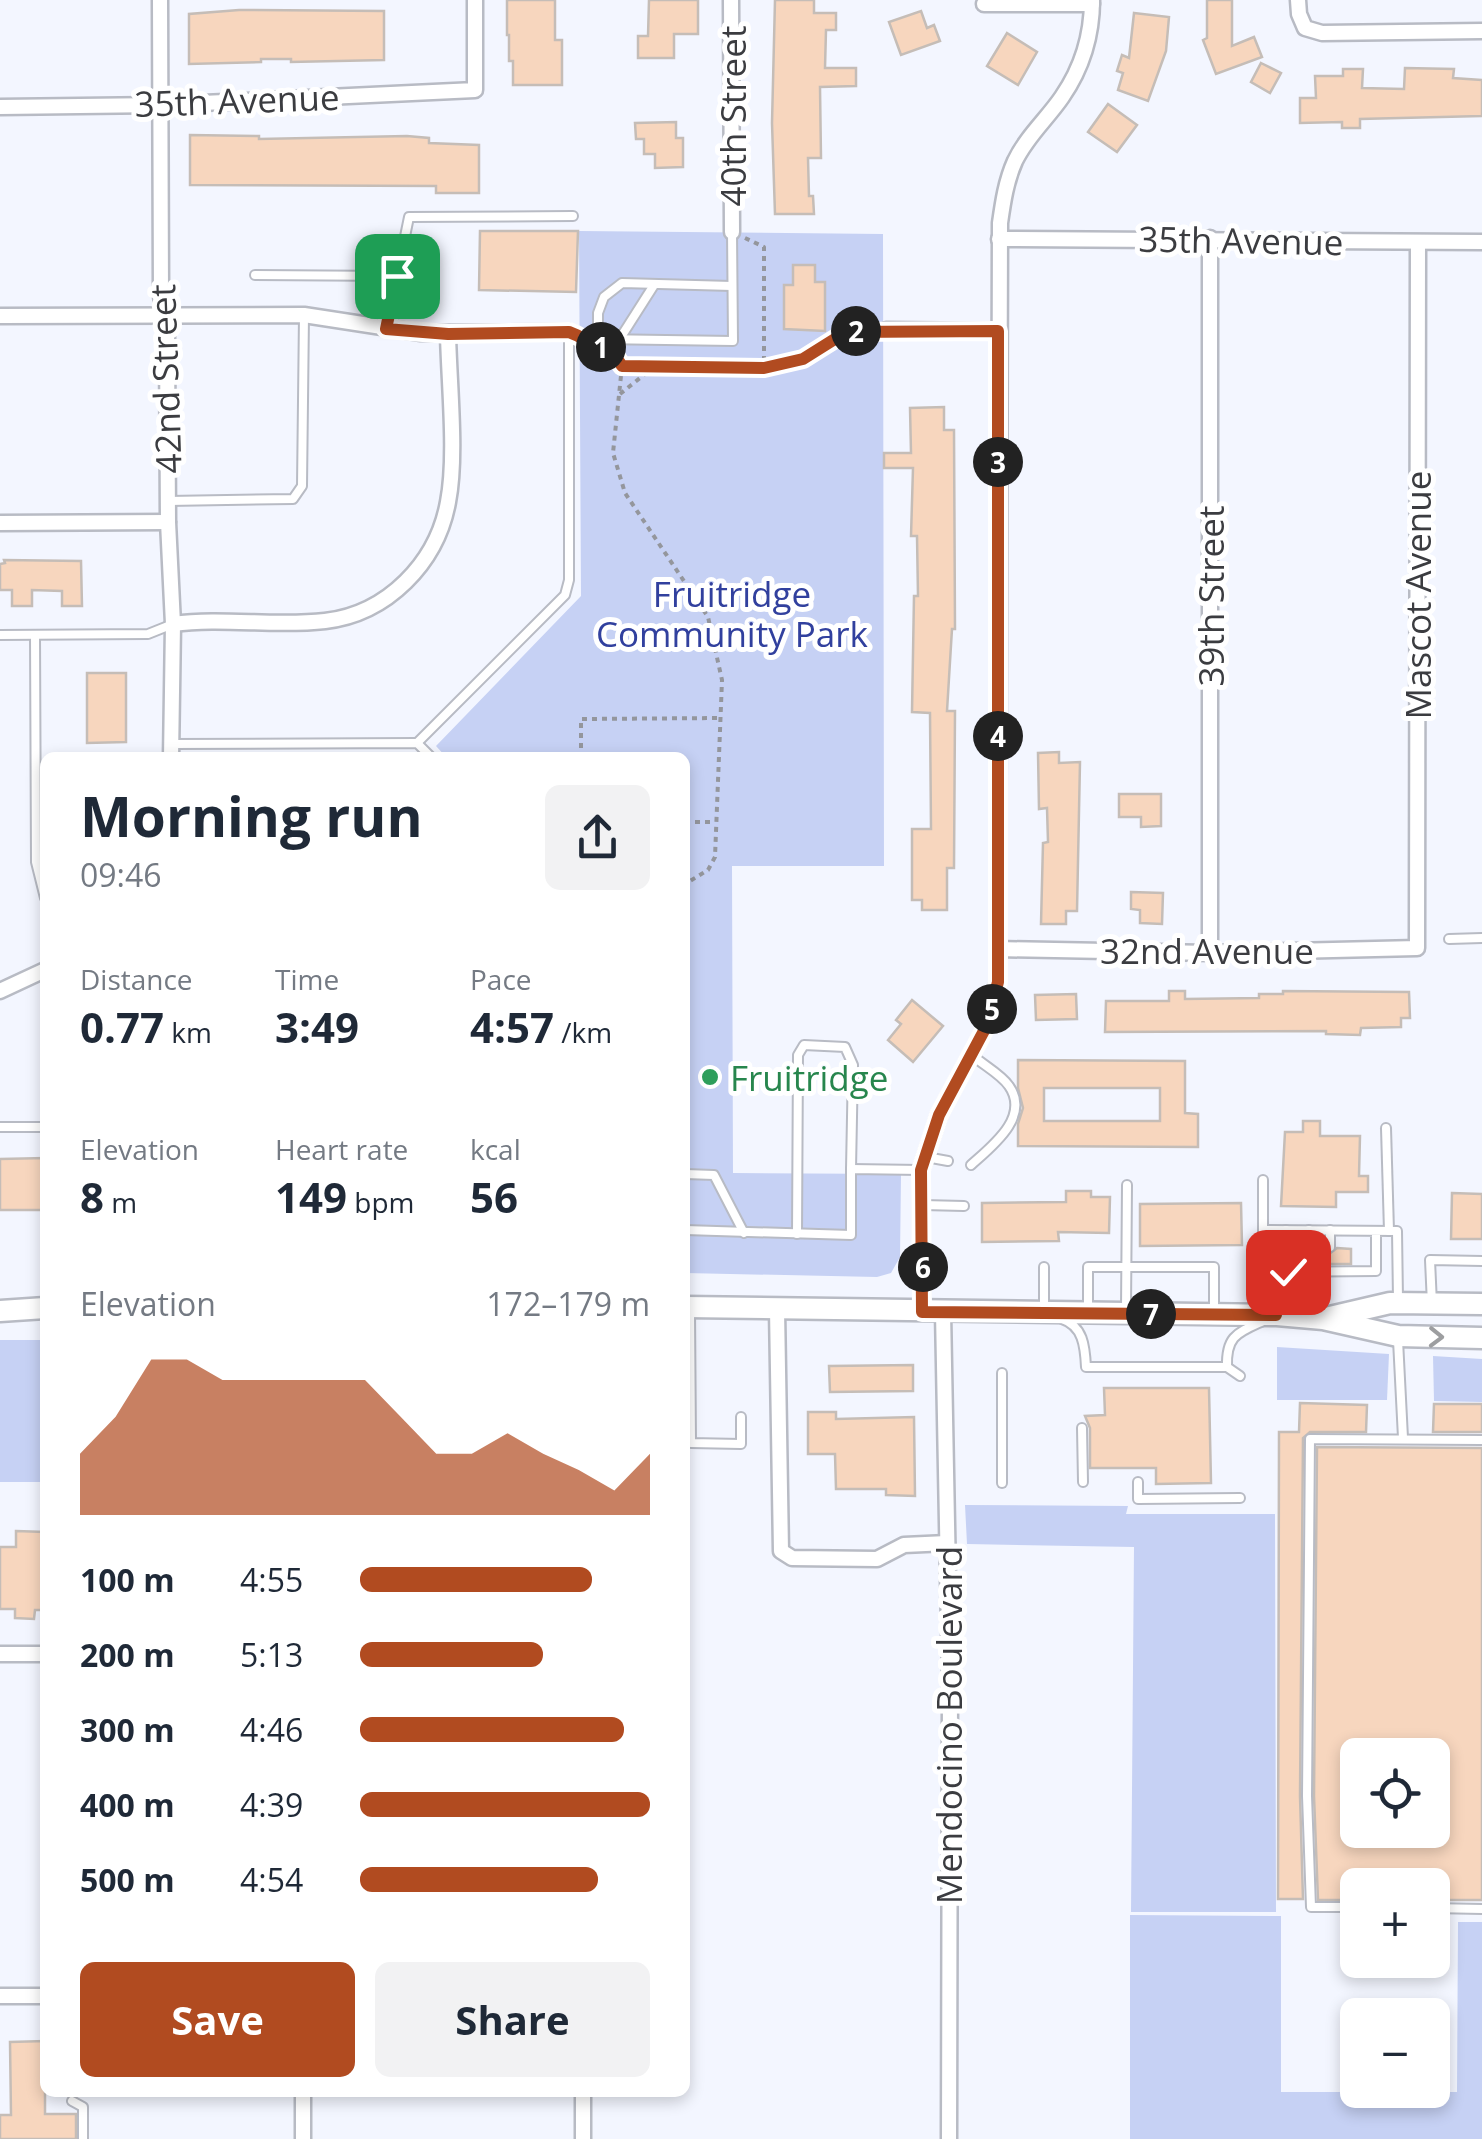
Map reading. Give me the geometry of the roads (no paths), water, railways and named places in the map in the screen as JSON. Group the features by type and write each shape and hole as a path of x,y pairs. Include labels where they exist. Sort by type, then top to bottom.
{"main road":[{"path":"1323,1319 1398,1303 1482,1304"},
{"path":"690,1307 1276,1315 1323,1319 1398,1336 1482,1338"},
{"path":"6,1308 40,1308"}],"street":[{"name":"42nd Street","path":"160,0 162,296 173,624 171,751"},
{"name":"35th Avenue","path":"0,107 475,90 475,0"},
{"name":"40th Street","path":"731,0 732,232"},
{"path":"1298,0 1298,14 1305,28 1322,33 1482,31"},
{"path":"984,4 1092,2"},
{"name":"Mendocino Boulevard","path":"948,2139 947,1543 923,1205 924,1163 939,1115 992,1010 998,982 998,331 1003,201 1016,160 1075,75 1089,37 1092,2"},
{"name":"39th Street","path":"1210,238 1210,953"},
{"name":"35th Avenue","path":"999,239 1482,242"},
{"name":"Mascot Avenue","path":"1417,948 1418,243"},
{"path":"0,316 304,315 386,329 448,334 574,334"},
{"path":"886,330 998,331"},
{"path":"173,624 200,620 308,622 346,617 382,602 412,576 437,536 448,500 448,334"},
{"path":"0,523 168,522"},
{"name":"32nd Avenue","path":"998,949 1210,953 1417,948"},
{"path":"0,991 40,972"},
{"path":"778,1310 781,1550 792,1558 877,1559 904,1545 947,1543"},
{"path":"0,1654 40,1654"},
{"path":"0,1996 40,1996"},
{"path":"303,2097 303,2139"},
{"path":"582,2097 583,2139"}],"lane":[{"path":"386,329 409,218 573,216"},
{"path":"171,751 417,743 565,595 569,580 574,334 598,339 732,342 732,232"},
{"path":"255,276 397,276"},
{"path":"598,339 598,313 604,297 622,283 732,286"},
{"path":"619,340 655,284"},
{"path":"168,501 293,499 302,486 304,315"},
{"path":"0,635 148,634 173,624"},
{"path":"36,635 36,862 40,878"},
{"path":"417,743 426,752"},
{"path":"1449,939 1482,938"},
{"path":"690,1230 744,1233 797,1234 850,1235 854,1065 845,1047 804,1045 798,1055 797,1234"},
{"path":"971,1165 1002,1136 1014,1109 1014,1094 1008,1083 972,1055"},
{"path":"0,1127 40,1127"},
{"path":"1386,1128 1389,1231"},
{"path":"852,1169 948,1162"},
{"path":"690,1174 714,1175 744,1233"},
{"path":"1263,1180 1264,1272 1288,1268 1376,1271 1376,1231"},
{"path":"1126,1314 1127,1185"},
{"path":"923,1205 964,1206"},
{"path":"1263,1230 1398,1231 1398,1303"},
{"path":"1286,1230 1287,1247"},
{"path":"1309,1230 1310,1248"},
{"path":"1330,1230 1330,1247"},
{"path":"1432,1304 1430,1260 1482,1261"},
{"path":"1088,1313 1088,1266 1214,1267 1214,1314"},
{"path":"1044,1268 1044,1313 1069,1321 1078,1330 1085,1346 1086,1366 1227,1367 1240,1376"},
{"path":"1227,1367 1226,1348 1231,1340 1276,1315 1276,1272"},
{"path":"1398,1336 1404,1438"},
{"path":"1002,1373 1002,1483"},
{"path":"690,1398 691,1443 741,1444 741,1417"},
{"path":"1082,1428 1083,1482"},
{"path":"1340,1908 1311,1907 1307,1796 1310,1439 1482,1440"},
{"path":"1138,1482 1138,1498 1240,1498"},
{"path":"1450,1908 1482,1909"},
{"path":"72,2101 83,2107 83,2139"}],"place":[{"name":"Fruitridge","path":"710,1077"}],"park label":[{"name":"Fruitridge Community Park","path":"732,613"}]}
